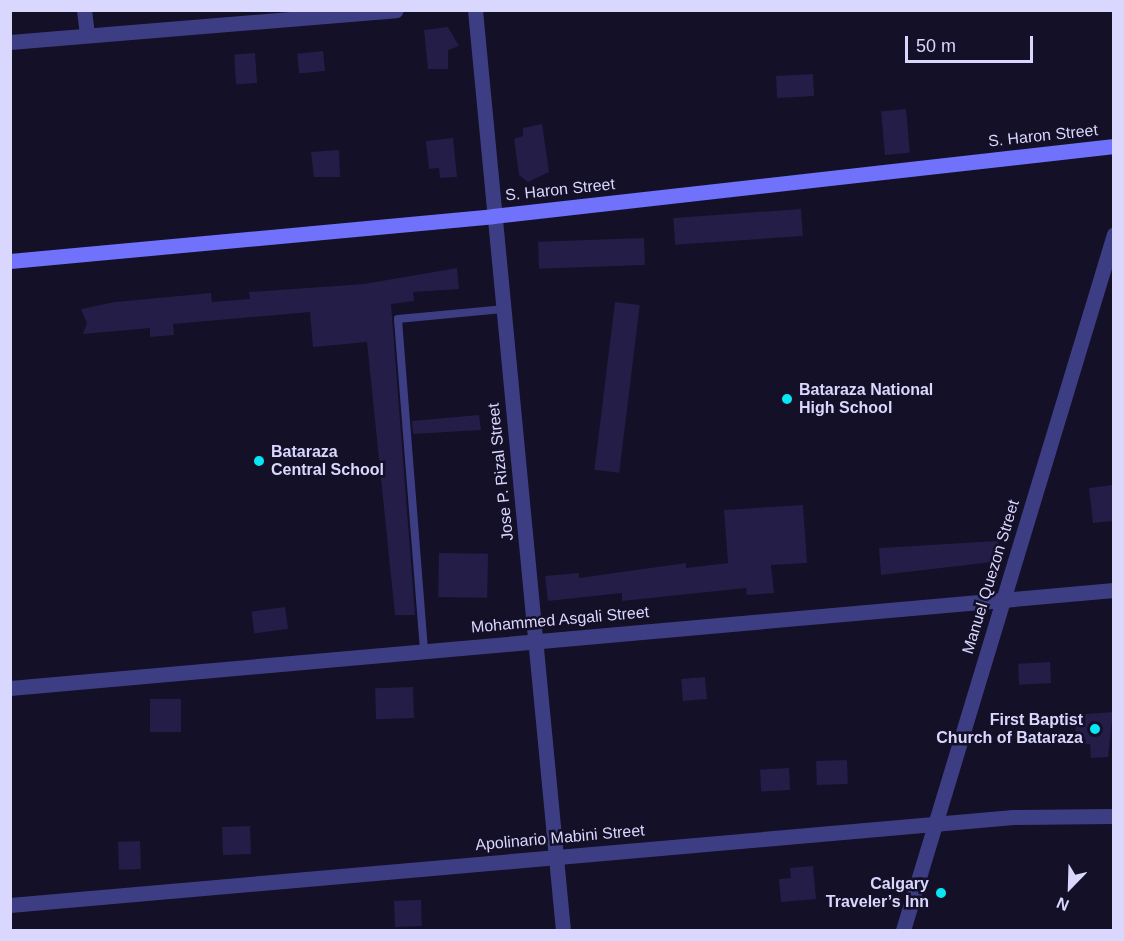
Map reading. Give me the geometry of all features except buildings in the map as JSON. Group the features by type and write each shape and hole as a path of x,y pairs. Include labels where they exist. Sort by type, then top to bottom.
{"street":[{"path":"84,10 87,34"},
{"path":"10,42 396,10"},
{"name":"Jose P. Rizal Street","path":"475,10 563,930"},
{"name":"S. Haron Street","path":"10,261 493,216 1113,146"},
{"name":"Manuel Quezon Street","path":"903,930 936,828 1113,234"},
{"name":"Mohammed Asgali Street","path":"10,688 1003,597 1113,590"},
{"name":"Apolinario Mabini Street","path":"10,904 557,856 936,828 1013,817 1113,816"}],"lane":[{"path":"424,650 398,319 503,309"}],"place":[{"name":"Bataraza National High School","path":"787,399"},
{"name":"Bataraza Central School","path":"259,461"},
{"name":"First Baptist Church of Bataraza","path":"1095,729"},
{"name":"Calgary Traveler’s Inn","path":"941,893"}]}
